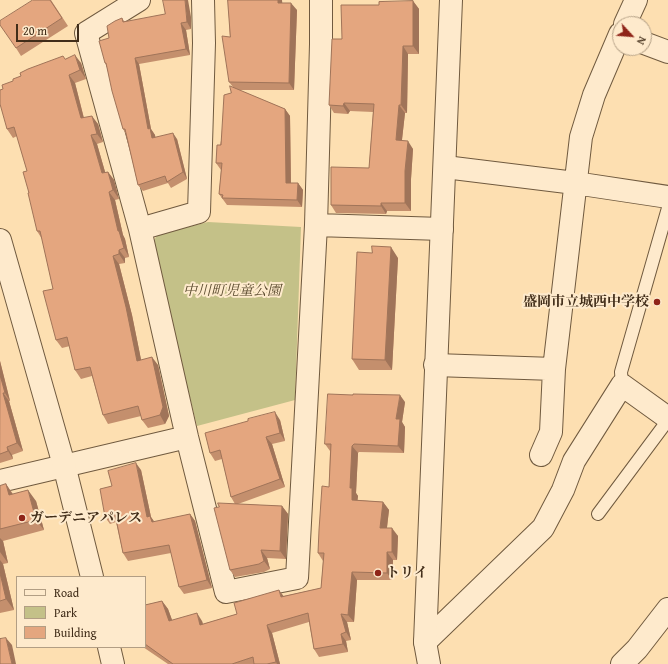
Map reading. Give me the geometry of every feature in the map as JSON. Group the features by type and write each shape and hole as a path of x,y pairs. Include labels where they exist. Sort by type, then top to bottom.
{"street":[{"path":"139,0 86,33 140,229 187,437 226,592 297,578 316,225 321,0"},
{"path":"140,229 199,212 204,43 203,0"},
{"path":"429,664 425,642 435,365 445,167 451,0"},
{"path":"629,16 636,0"},
{"path":"652,46 668,52"},
{"path":"541,455 551,432 554,369 580,137 594,95 612,53"},
{"path":"445,167 575,183 668,197"},
{"path":"316,225 442,229"},
{"path":"0,240 64,465 92,576"},
{"path":"435,365 554,369"},
{"path":"425,642 543,528 563,490 574,461 622,385 668,419"},
{"path":"0,481 187,437"},
{"path":"622,664 637,649 668,609"},
{"path":"109,648 114,664"}],"lane":[{"path":"622,385 620,372 668,208"},
{"path":"598,514 668,419"}],"green space":[{"name":"中川町児童公園","path":"208,222 301,227 295,400 197,426 152,244 157,235"}],"building":[{"path":"33,0 50,0 62,18 16,48 0,25 0,21"},
{"path":"163,0 185,0 187,22 181,23 186,49 135,58 148,129 150,128 152,138 173,133 183,172 167,182 165,176 138,185 125,129 123,129 99,41 109,38 107,26 122,18 123,22 165,14"},
{"path":"228,0 278,0 278,3 291,3 289,83 229,82 222,36 230,37"},
{"path":"413,1 413,46 403,46 401,105 399,105 396,140 408,141 405,171 405,203 381,203 381,206 331,205 331,167 369,168 374,104 344,103 343,106 329,105 332,39 342,39 341,5 379,5 379,2"},
{"path":"75,55 80,70 69,75 81,118 92,116 97,134 91,135 102,173 108,172 113,190 109,192 118,231 124,248 119,250 119,254 113,256 126,307 137,361 152,357 163,407 160,415 142,420 138,406 103,415 90,367 75,370 67,337 56,340 43,291 53,289 40,231 37,231 23,172 27,171 14,127 7,129 0,104 0,90 3,89 2,85 21,76 20,73 63,56 65,59"},
{"path":"230,86 285,109 286,183 298,183 297,200 222,198 223,195 219,194 222,163 216,163 217,145 221,145 224,95 231,93"},
{"path":"372,246 391,247 385,360 352,359 357,252 372,253"},
{"path":"0,375 5,393 3,393 17,443 7,447 8,451 0,454"},
{"path":"328,394 400,395 396,419 400,419 398,446 354,444 352,446 350,488 352,488 352,500 383,502 380,528 392,528 392,552 387,552 387,573 352,572 348,615 341,614 346,632 341,634 343,644 314,649 308,613 267,625 276,662 267,664 254,664 253,657 232,664 173,664 146,645 146,605 162,601 169,621 197,613 200,625 237,614 234,603 279,590 281,597 321,588 324,553 318,553 322,486 329,487 331,444 325,444"},
{"path":"275,412 280,433 266,437 280,479 231,497 220,450 210,453 205,433"},
{"path":"136,463 147,517 150,516 152,522 190,514 207,580 179,587 169,545 123,553 115,514 105,517 100,489 112,486 108,471"},
{"path":"6,484 9,495 28,490 36,520 0,529 0,486"},
{"path":"218,503 282,506 280,551 261,550 264,561 259,564 230,570 214,508 219,507"},
{"path":"0,573 6,599 0,601"},
{"path":"6,638 12,664 0,664 0,639"}],"place":[{"name":"盛岡市立城西中学校","path":"657,302"},
{"name":"ガーデニアパレス","path":"22,518"},
{"name":"トリイ","path":"378,573"}]}
